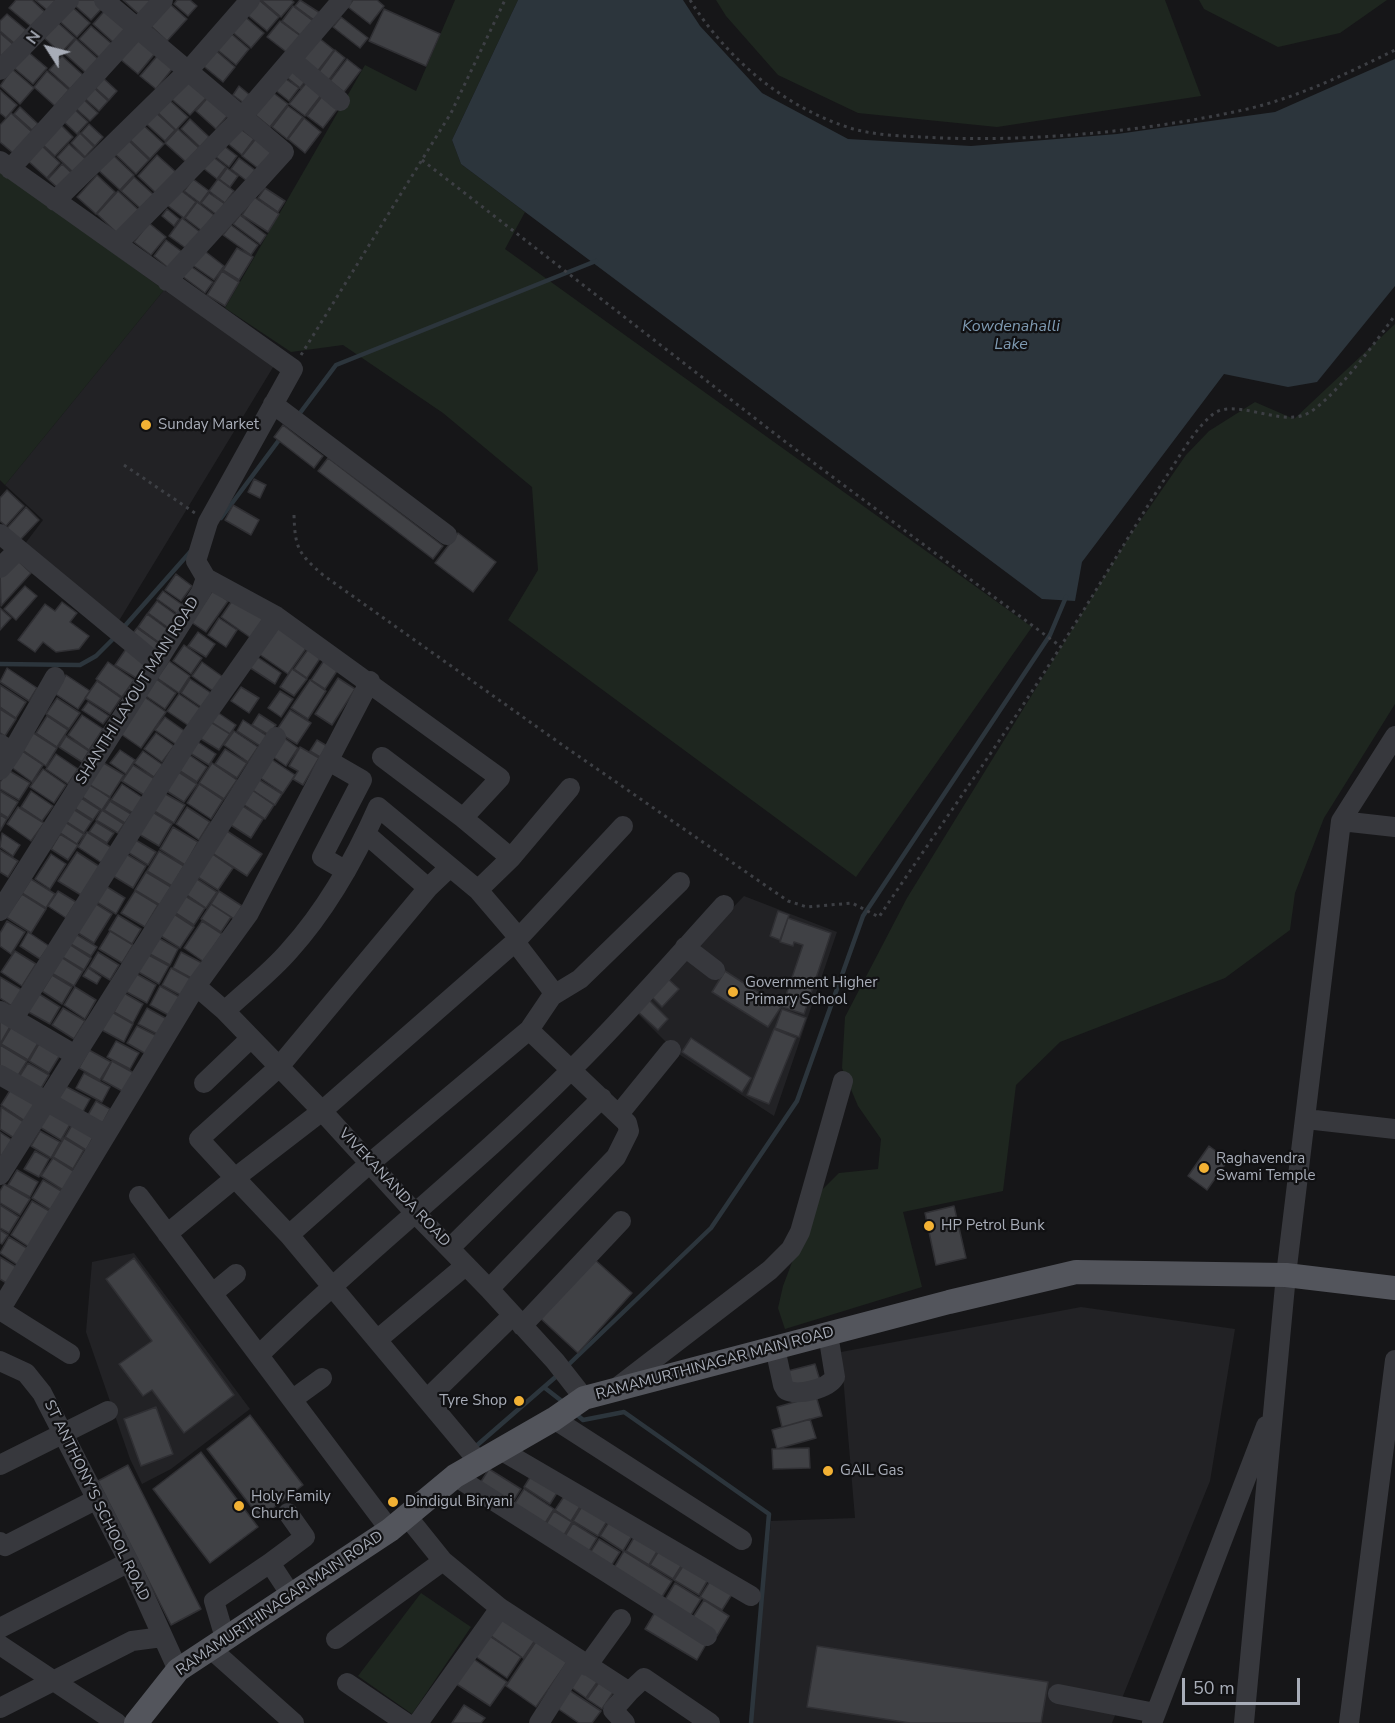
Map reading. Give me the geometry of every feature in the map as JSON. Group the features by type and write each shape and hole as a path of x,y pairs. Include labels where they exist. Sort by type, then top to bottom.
{"main road":[{"name":"RAMAMURTHINAGAR MAIN ROAD","path":"143,1721 178,1670 398,1522 455,1476 473,1455 500,1449 554,1419 584,1398 1076,1272 1286,1275 1395,1288"}],"street":[{"path":"0,70 69,0"},
{"path":"104,0 284,152 166,280"},
{"path":"164,0 5,165 293,369 208,522 196,561 206,578 276,616 370,681 500,778 463,818"},
{"path":"55,201 188,71 250,0"},
{"path":"117,244 242,117 342,0"},
{"path":"292,60 340,100"},
{"path":"273,404 447,535"},
{"path":"0,534 17,551 156,663"},
{"path":"0,568 17,551"},
{"name":"SHANTHI LAYOUT MAIN ROAD","path":"0,911 201,592 206,578"},
{"path":"75,1056 7,1015 190,738 276,616"},
{"path":"0,770 6,748 55,677"},
{"path":"70,1354 0,1310 196,986 249,913 370,681"},
{"path":"1244,1723 1286,1275 1341,821 1395,736"},
{"path":"0,1175 276,737"},
{"path":"382,757 463,818 511,858"},
{"path":"329,761 362,780 322,857 346,871"},
{"path":"478,890 511,858 570,788"},
{"path":"225,1011 288,953 328,904 378,807 478,890 555,994"},
{"path":"1341,821 1395,827"},
{"path":"167,1234 322,1111 517,940 623,826"},
{"path":"366,834 429,888"},
{"path":"450,867 429,888 278,1068 199,1139 290,1235 330,1286 473,1455"},
{"path":"290,1235 369,1164 529,1030 555,994 580,979 680,882"},
{"path":"259,1355 330,1286 415,1213 572,1070 724,905"},
{"path":"686,947 715,970"},
{"name":"VIVEKANANDA ROAD","path":"196,986 225,1011 322,1111 555,1361 584,1398"},
{"path":"489,1289 616,1157 629,1131 627,1123 619,1114 529,1030"},
{"path":"204,1083 250,1039"},
{"path":"619,1114 670,1050"},
{"path":"0,1075 106,1135"},
{"path":"614,1390 770,1270 791,1249 800,1232 843,1081"},
{"path":"450,1248 602,1098"},
{"path":"1306,1119 1395,1129"},
{"path":"139,1196 293,1400 398,1522 500,1608 629,1692"},
{"path":"427,1399 517,1321 621,1221"},
{"path":"377,1340 465,1266"},
{"path":"213,1293 236,1274"},
{"path":"775,1348 783,1385 786,1390 797,1394 830,1384 835,1377 828,1334"},
{"path":"1349,1723 1395,1360"},
{"name":"ST ANTHONY'S SCHOOL ROAD","path":"0,1361 26,1373 42,1393 129,1562 178,1670"},
{"path":"293,1400 322,1378"},
{"path":"1058,1694 1154,1718 1275,1403"},
{"path":"0,1465 108,1411"},
{"path":"554,1419 742,1540"},
{"path":"500,1449 751,1596"},
{"path":"455,1476 706,1636"},
{"path":"0,1542 5,1546 97,1499"},
{"path":"288,1513 305,1537 214,1601 218,1643 294,1723"},
{"path":"336,1639 443,1561"},
{"path":"0,1628 129,1562"},
{"path":"270,1563 291,1595"},
{"path":"418,1723 500,1608"},
{"path":"539,1723 583,1663 621,1619"},
{"path":"0,1708 132,1641 162,1637"},
{"path":"0,1646 117,1723"},
{"path":"625,1723 613,1710 644,1678 710,1723"},
{"path":"347,1683 406,1723"}],"path":[{"path":"293,369 451,113 505,0"},
{"path":"690,0 730,51 768,86 814,113 852,129 892,135 981,141 1155,125 1245,110 1332,81 1395,50"},
{"path":"422,160 783,440 1061,646"},
{"path":"294,515 295,541 302,556 323,574 698,841 788,901 807,907 852,903 879,917 1061,646 1116,554 1194,435 1213,413 1226,408 1281,418 1305,415 1331,394 1357,366 1395,315"},
{"path":"124,465 208,522"}],"shaded area":[{"path":"455,0 518,0 452,140 461,164 525,212 505,249 1032,627 856,877 508,620 538,570 532,487 443,413 343,345 291,352 225,308 365,65 416,91"},
{"path":"716,0 1165,0 1201,96 997,127 858,113 778,75 726,16"},
{"path":"1199,0 1387,0 1340,33 1278,47 1204,9"},
{"path":"0,170 164,290 5,485 0,480"},
{"name":"Sunday Market","path":"164,290 275,364 117,624 24,545 43,520 5,485"},
{"path":"1395,324 1395,704 1324,818 1295,893 1290,930 1225,978 1060,1042 1016,1085 1003,1191 903,1212 922,1287 785,1329 778,1308 783,1286 818,1194 839,1173 878,1169 881,1139 858,1106 842,1068 845,1017 907,898 1129,537 1186,455 1209,431 1255,402 1294,419"},
{"name":"Government Higher Primary School","path":"744,896 837,932 774,1116 677,1053 634,1010"},
{"path":"134,1253 250,1409 171,1469 142,1484 130,1459 86,1332 92,1262"},
{"path":"1081,1307 1235,1329 1210,1481 1112,1723 749,1723 771,1521 855,1518 841,1352"},
{"path":"421,1593 471,1627 412,1714 358,1676"}],"water":[{"name":"Kowdenahalli Lake","path":"518,0 683,0 700,26 762,93 848,139 971,146 1117,134 1275,112 1395,59 1395,286 1317,382 1288,387 1224,374 1082,562 1075,601 1042,599 461,164 452,140"}],"building":[{"path":"16,0 32,0 46,13 33,28 9,8"},
{"path":"35,0 56,0 47,10"},
{"path":"73,0 99,0 105,5 91,20 71,2"},
{"path":"123,0 155,0 141,16"},
{"path":"177,0 190,0 197,6 188,16 174,4"},
{"path":"259,0 279,17 267,31 244,12"},
{"path":"261,0 291,0 294,2 281,17"},
{"path":"300,0 323,15 318,23 295,6"},
{"path":"353,0 377,0 384,6 370,24 348,7"},
{"path":"170,4 187,19 167,41 151,26"},
{"path":"70,5 90,23 77,37 57,19"},
{"path":"293,6 316,23 304,38 282,21"},
{"path":"107,8 129,27 114,43 93,24"},
{"path":"384,9 440,34 426,66 369,41"},
{"path":"7,14 26,30 15,44 0,31 0,21"},
{"path":"243,15 264,33 251,48 230,30"},
{"path":"341,17 368,38 360,48 333,27"},
{"path":"56,21 75,38 61,53 42,36"},
{"path":"280,21 302,37 289,54 267,37"},
{"path":"91,26 112,44 100,58 79,39"},
{"path":"228,31 249,49 236,65 214,47"},
{"path":"0,33 14,45 0,57"},
{"path":"139,36 157,51 138,74 120,59"},
{"path":"319,38 334,50 317,72 302,60"},
{"path":"76,39 98,59 86,73 64,53"},
{"path":"214,49 235,67 223,82 201,64"},
{"path":"335,50 345,58 328,81 318,73"},
{"path":"27,51 47,68 33,84 13,67"},
{"path":"158,55 173,68 156,89 140,76"},
{"path":"62,56 83,75 70,89 49,70"},
{"path":"347,59 361,70 344,92 330,81"},
{"path":"293,64 309,76 300,88 284,75"},
{"path":"12,69 34,88 20,104 0,86"},
{"path":"47,71 69,90 55,106 34,87"},
{"path":"100,75 117,91 109,100 91,84"},
{"path":"186,76 208,96 190,115 168,96"},
{"path":"283,77 299,88 289,101 274,89"},
{"path":"307,82 322,94 305,116 289,104"},
{"path":"91,85 108,101 99,111 81,95"},
{"path":"239,86 251,96 245,104 233,95"},
{"path":"0,90 17,105 6,118 0,113"},
{"path":"271,91 288,104 270,127 253,113"},
{"path":"210,95 230,113 216,129 196,111"},
{"path":"323,95 339,107 323,128 307,116"},
{"path":"80,96 98,113 90,121 72,105"},
{"path":"165,96 188,117 176,130 154,109"},
{"path":"288,106 303,117 287,139 272,127"},
{"path":"20,107 38,124 32,130 14,114"},
{"path":"72,107 88,122 77,134 61,119"},
{"path":"152,109 175,130 165,141 142,120"},
{"path":"11,113 32,132 13,153 0,142 0,125"},
{"path":"304,118 321,132 305,153 288,139"},
{"path":"190,119 209,137 200,147 181,129"},
{"path":"141,123 164,144 150,159 127,137"},
{"path":"60,124 73,137 55,156 42,144"},
{"path":"89,124 103,137 95,146 81,133"},
{"path":"238,127 254,139 242,155 226,142"},
{"path":"178,129 199,148 186,162 165,143"},
{"path":"80,133 94,147 85,157 71,143"},
{"path":"258,136 274,149 259,169 242,156"},
{"path":"126,138 149,160 136,174 113,152"},
{"path":"69,144 88,161 76,175 57,157"},
{"path":"41,145 60,163 47,178 27,160"},
{"path":"224,146 237,156 229,167 216,157"},
{"path":"111,153 134,175 120,190 97,169"},
{"path":"157,155 178,174 158,195 138,176"},
{"path":"212,156 226,167 217,179 203,168"},
{"path":"239,158 255,170 247,181 231,169"},
{"path":"62,164 75,176 61,191 48,179"},
{"path":"227,168 238,176 230,187 219,179"},
{"path":"97,175 115,192 96,214 77,197"},
{"path":"134,177 154,195 141,209 121,191"},
{"path":"193,179 209,191 200,203 184,191"},
{"path":"218,179 234,191 225,203 209,191"},
{"path":"265,188 285,201 278,212 258,198"},
{"path":"179,189 196,202 184,218 167,205"},
{"path":"118,191 141,212 119,235 97,214"},
{"path":"209,193 225,204 217,215 201,203"},
{"path":"254,197 279,214 268,232 242,215"},
{"path":"197,202 214,215 202,231 185,218"},
{"path":"167,209 179,219 174,226 162,216"},
{"path":"240,215 266,235 260,244 233,224"},
{"path":"182,218 200,232 187,249 169,236"},
{"path":"149,223 166,237 151,255 134,242"},
{"path":"231,225 258,245 251,255 223,235"},
{"path":"166,240 185,254 172,271 154,256"},
{"path":"237,248 253,257 239,280 223,270"},
{"path":"202,249 224,266 214,280 191,264"},
{"path":"189,265 213,282 205,293 182,276"},
{"path":"222,271 239,282 225,306 207,295"},
{"path":"283,425 323,456 314,468 274,437"},
{"path":"328,458 443,546 433,559 318,471"},
{"path":"254,479 266,485 260,498 248,492"},
{"path":"7,490 24,506 6,526 0,521 0,498"},
{"path":"233,505 259,520 251,535 225,520"},
{"path":"26,507 39,520 20,540 7,528"},
{"path":"458,533 496,562 473,592 435,563"},
{"path":"14,557 31,573 1,606 0,572"},
{"path":"176,574 192,586 181,601 165,590"},
{"path":"25,586 37,596 16,620 4,609"},
{"path":"213,590 228,601 206,632 191,622"},
{"path":"163,591 184,606 178,614 157,599"},
{"path":"234,598 264,619 251,638 221,617"},
{"path":"157,601 179,617 170,629 148,613"},
{"path":"62,602 77,613 70,622 89,636 79,649 56,652 43,642 35,652 18,640 45,604 55,611"},
{"path":"0,608 11,618 0,630"},
{"path":"147,614 170,631 161,644 138,627"},
{"path":"219,618 237,630 226,647 208,635"},
{"path":"275,624 307,647 288,674 256,652"},
{"path":"137,628 161,645 154,655 130,637"},
{"path":"198,632 215,644 206,657 188,646"},
{"path":"184,645 202,658 191,674 173,661"},
{"path":"309,648 321,657 307,678 294,669"},
{"path":"126,649 146,663 136,678 115,665"},
{"path":"253,654 281,673 275,684 246,665"},
{"path":"325,659 339,668 325,689 311,680"},
{"path":"169,661 190,676 179,693 157,678"},
{"path":"108,662 134,680 122,697 96,679"},
{"path":"202,662 223,677 213,691 192,676"},
{"path":"7,668 37,688 29,701 0,682"},
{"path":"292,669 307,679 294,696 280,687"},
{"path":"66,675 90,691 78,709 54,693"},
{"path":"155,678 176,693 165,709 143,694"},
{"path":"338,678 355,689 332,725 315,714"},
{"path":"190,679 214,695 204,709 181,693"},
{"path":"310,680 326,691 308,719 291,708"},
{"path":"97,681 121,698 110,714 85,698"},
{"path":"0,685 26,702 16,718 0,707"},
{"path":"241,687 259,698 249,713 231,701"},
{"path":"280,691 293,699 281,717 268,708"},
{"path":"179,694 204,711 192,728 167,711"},
{"path":"143,696 166,712 141,748 118,732"},
{"path":"57,698 80,713 69,729 46,714"},
{"path":"88,702 109,716 103,724 82,710"},
{"path":"0,709 16,719 5,736 0,733"},
{"path":"290,710 311,723 297,744 276,731"},
{"path":"217,712 236,725 230,734 211,722"},
{"path":"259,714 276,725 269,735 252,725"},
{"path":"82,715 103,729 89,750 68,735"},
{"path":"47,716 68,730 57,747 36,733"},
{"path":"165,717 186,732 177,745 155,730"},
{"path":"243,720 267,736 260,746 237,731"},
{"path":"209,721 230,734 219,750 198,737"},
{"path":"234,731 258,747 248,762 224,745"},
{"path":"32,732 57,748 46,766 21,749"},
{"path":"156,733 174,746 162,762 144,749"},
{"path":"66,736 89,751 82,762 59,747"},
{"path":"284,738 298,748 286,766 272,756"},
{"path":"317,740 327,746 320,757 310,751"},
{"path":"198,742 216,754 209,765 190,753"},
{"path":"300,747 319,758 303,785 293,779 298,771 289,766"},
{"path":"225,749 247,763 237,778 215,764"},
{"path":"120,750 135,760 126,774 110,763"},
{"path":"22,751 43,765 32,782 11,767"},
{"path":"143,751 163,765 154,777 134,763"},
{"path":"185,752 207,767 197,782 174,767"},
{"path":"56,754 78,769 68,784 46,769"},
{"path":"271,759 295,775 283,793 259,777"},
{"path":"102,762 124,775 110,797 88,784"},
{"path":"212,763 237,780 224,799 199,783"},
{"path":"133,765 155,779 144,795 122,781"},
{"path":"43,769 66,785 54,803 30,787"},
{"path":"174,769 197,784 184,802 162,788"},
{"path":"8,770 30,783 19,800 0,789 0,782"},
{"path":"258,779 282,794 275,805 251,789"},
{"path":"86,782 110,798 102,810 78,794"},
{"path":"122,784 143,798 133,813 111,800"},
{"path":"199,784 223,800 211,819 187,803"},
{"path":"252,790 274,805 265,819 243,804"},
{"path":"0,791 18,802 8,818 0,813"},
{"path":"31,791 53,806 42,821 21,807"},
{"path":"162,792 185,805 174,823 151,809"},
{"path":"78,796 100,810 93,820 71,806"},
{"path":"110,801 131,814 125,823 104,810"},
{"path":"238,803 263,819 251,838 226,822"},
{"path":"18,807 44,823 31,841 7,824"},
{"path":"70,807 92,821 84,833 62,819"},
{"path":"187,807 210,822 199,840 176,824"},
{"path":"102,810 124,824 118,833 96,820"},
{"path":"151,811 172,824 159,846 137,833"},
{"path":"0,815 7,819 0,831"},
{"path":"62,820 84,834 77,844 56,830"},
{"path":"96,822 114,833 107,843 89,832"},
{"path":"173,827 198,842 185,865 160,849"},
{"path":"227,831 262,854 247,876 212,853"},
{"path":"87,832 112,848 102,863 78,847"},
{"path":"2,833 20,845 13,856 0,847"},
{"path":"60,834 78,845 68,860 51,849"},
{"path":"134,839 156,852 148,865 126,851"},
{"path":"0,850 18,861 8,877 0,872"},
{"path":"159,851 184,866 172,886 147,871"},
{"path":"208,851 233,868 218,890 193,874"},
{"path":"77,852 100,867 81,895 58,881"},
{"path":"123,852 146,866 133,888 110,874"},
{"path":"51,854 66,864 50,889 35,879"},
{"path":"146,872 171,887 160,905 135,890"},
{"path":"194,877 217,892 206,908 184,893"},
{"path":"31,879 55,894 46,908 22,893"},
{"path":"104,885 125,898 116,914 95,901"},
{"path":"58,891 76,902 66,918 48,906"},
{"path":"135,891 158,905 145,927 121,913"},
{"path":"219,891 242,906 234,919 211,904"},
{"path":"22,894 46,909 31,933 6,917"},
{"path":"182,894 205,908 194,925 171,910"},
{"path":"93,902 112,914 94,943 75,931"},
{"path":"211,904 231,917 221,932 201,919"},
{"path":"778,911 789,915 780,940 770,936"},
{"path":"171,912 194,927 180,948 156,933"},
{"path":"118,915 141,929 132,944 109,930"},
{"path":"788,918 831,933 804,1014 782,1007 803,945 794,942 793,946 780,942"},
{"path":"7,921 25,932 11,954 0,946 0,933"},
{"path":"202,921 222,934 204,962 184,948"},
{"path":"110,931 133,945 122,963 99,949"},
{"path":"28,932 49,946 40,959 20,946"},
{"path":"74,933 97,947 91,956 69,943"},
{"path":"157,937 178,949 170,965 148,953"},
{"path":"66,942 91,958 84,970 59,955"},
{"path":"15,951 36,964 22,986 1,972"},
{"path":"98,952 119,965 110,980 89,967"},
{"path":"181,952 202,963 193,979 173,968"},
{"path":"145,953 169,966 159,984 135,970"},
{"path":"58,955 83,971 74,986 48,971"},
{"path":"88,968 101,977 97,984 83,976"},
{"path":"171,968 193,980 184,997 162,985"},
{"path":"725,971 781,1007 768,1027 712,992"},
{"path":"135,973 156,985 147,1003 125,991"},
{"path":"52,975 72,987 62,1004 42,991"},
{"path":"0,977 22,990 12,1006 0,998"},
{"path":"667,978 679,989 662,1007 650,995"},
{"path":"160,986 183,999 172,1017 150,1005"},
{"path":"75,987 96,1000 85,1019 64,1005"},
{"path":"36,992 60,1007 50,1024 25,1010"},
{"path":"124,993 143,1004 133,1023 114,1012"},
{"path":"647,998 668,1019 658,1030 636,1010"},
{"path":"63,1008 85,1021 74,1039 52,1025"},
{"path":"147,1008 167,1019 159,1035 138,1024"},
{"path":"782,1009 806,1018 799,1037 775,1028"},
{"path":"112,1012 133,1024 124,1042 102,1030"},
{"path":"0,1018 11,1025 0,1044"},
{"path":"13,1024 40,1040 28,1060 1,1044"},
{"path":"137,1026 157,1036 146,1054 127,1043"},
{"path":"774,1029 796,1038 769,1104 747,1095"},
{"path":"691,1038 751,1078 742,1092 682,1052"},
{"path":"116,1041 139,1053 130,1069 107,1057"},
{"path":"40,1042 60,1055 49,1073 29,1061"},
{"path":"0,1045 27,1061 16,1079 0,1069"},
{"path":"89,1050 111,1062 100,1080 79,1068"},
{"path":"112,1061 134,1073 124,1092 102,1080"},
{"path":"28,1063 49,1075 40,1090 19,1077"},
{"path":"84,1073 110,1087 102,1102 76,1088"},
{"path":"65,1086 90,1099 80,1117 56,1104"},
{"path":"11,1089 36,1104 25,1121 1,1105"},
{"path":"96,1101 110,1109 100,1128 85,1120"},
{"path":"1,1107 24,1122 14,1138 0,1129"},
{"path":"48,1108 72,1121 61,1140 38,1126"},
{"path":"75,1120 96,1132 86,1150 65,1137"},
{"path":"40,1131 60,1142 51,1158 31,1146"},
{"path":"0,1132 12,1140 0,1159"},
{"path":"64,1138 84,1150 73,1169 53,1157"},
{"path":"1209,1146 1228,1160 1207,1190 1188,1176"},
{"path":"35,1151 49,1159 39,1177 24,1169"},
{"path":"53,1158 75,1172 63,1190 41,1176"},
{"path":"17,1170 38,1182 30,1197 8,1185"},
{"path":"43,1180 63,1192 51,1210 32,1198"},
{"path":"4,1184 30,1199 20,1215 0,1203 0,1191"},
{"path":"32,1201 51,1212 29,1247 11,1235"},
{"path":"0,1205 19,1217 9,1233 0,1228"},
{"path":"954,1206 966,1258 936,1265 925,1213"},
{"path":"0,1230 8,1235 2,1244 0,1243"},
{"path":"9,1237 30,1250 19,1266 0,1253"},
{"path":"0,1257 18,1268 8,1284 0,1279"},
{"path":"134,1258 234,1395 184,1433 152,1390 143,1396 119,1364 152,1341 106,1279"},
{"path":"593,1258 632,1293 578,1353 539,1317"},
{"path":"815,1364 821,1384 794,1391 788,1371"},
{"path":"816,1396 822,1416 782,1427 777,1407"},
{"path":"156,1407 173,1454 141,1466 124,1419"},
{"path":"250,1415 303,1485 260,1518 207,1449"},
{"path":"810,1419 816,1438 777,1449 772,1430"},
{"path":"809,1448 810,1468 773,1469 772,1449"},
{"path":"201,1452 258,1527 210,1563 153,1489"},
{"path":"128,1465 201,1609 171,1625 98,1481"},
{"path":"489,1469 521,1489 509,1508 477,1488"},
{"path":"534,1471 560,1488 550,1504 524,1487"},
{"path":"524,1489 554,1509 542,1528 511,1509"},
{"path":"565,1495 581,1505 571,1521 555,1510"},
{"path":"584,1503 609,1518 598,1536 573,1521"},
{"path":"554,1511 572,1522 561,1540 543,1529"},
{"path":"609,1522 632,1536 623,1551 600,1536"},
{"path":"573,1523 597,1538 586,1556 562,1541"},
{"path":"635,1536 658,1550 649,1565 626,1551"},
{"path":"599,1539 620,1552 609,1569 588,1556"},
{"path":"660,1549 683,1563 673,1579 650,1565"},
{"path":"624,1551 672,1581 660,1600 612,1571"},
{"path":"685,1563 709,1578 699,1595 674,1580"},
{"path":"712,1578 734,1591 722,1610 700,1597"},
{"path":"675,1583 701,1599 689,1618 663,1603"},
{"path":"704,1600 729,1616 717,1636 691,1620"},
{"path":"657,1609 709,1639 697,1660 645,1629"},
{"path":"501,1612 538,1636 523,1658 487,1633"},
{"path":"488,1635 521,1657 507,1678 475,1656"},
{"path":"539,1637 570,1658 536,1707 506,1686"},
{"path":"817,1646 1048,1682 1041,1723 910,1723 807,1707"},
{"path":"472,1658 507,1682 490,1706 455,1683"},
{"path":"583,1667 600,1678 586,1698 569,1686"},
{"path":"600,1681 614,1691 602,1709 587,1699"},
{"path":"569,1690 601,1711 592,1723 579,1723 557,1708"},
{"path":"464,1705 485,1718 481,1723 452,1723"}],"waterway":[{"path":"297,417 336,365 596,261"},
{"path":"221,518 282,436"},
{"path":"123,628 191,551"},
{"path":"565,1368 711,1228 797,1101 863,916 1050,635 1066,597"},
{"path":"0,664 80,665 96,656 116,636"},
{"path":"475,1447 559,1374"},
{"path":"545,1388 563,1402"},
{"path":"576,1414 583,1420 624,1412 769,1514 751,1723"}],"place":[{"name":"Sunday Market","path":"146,425"},
{"name":"Government Higher Primary School","path":"733,992"},
{"name":"Raghavendra Swami Temple","path":"1204,1168"},
{"name":"HP Petrol Bunk","path":"929,1226"},
{"name":"Tyre Shop","path":"519,1401"},
{"name":"GAIL Gas","path":"828,1471"},
{"name":"Dindigul Biryani","path":"393,1502"},
{"name":"Holy Family Church","path":"239,1506"}]}
